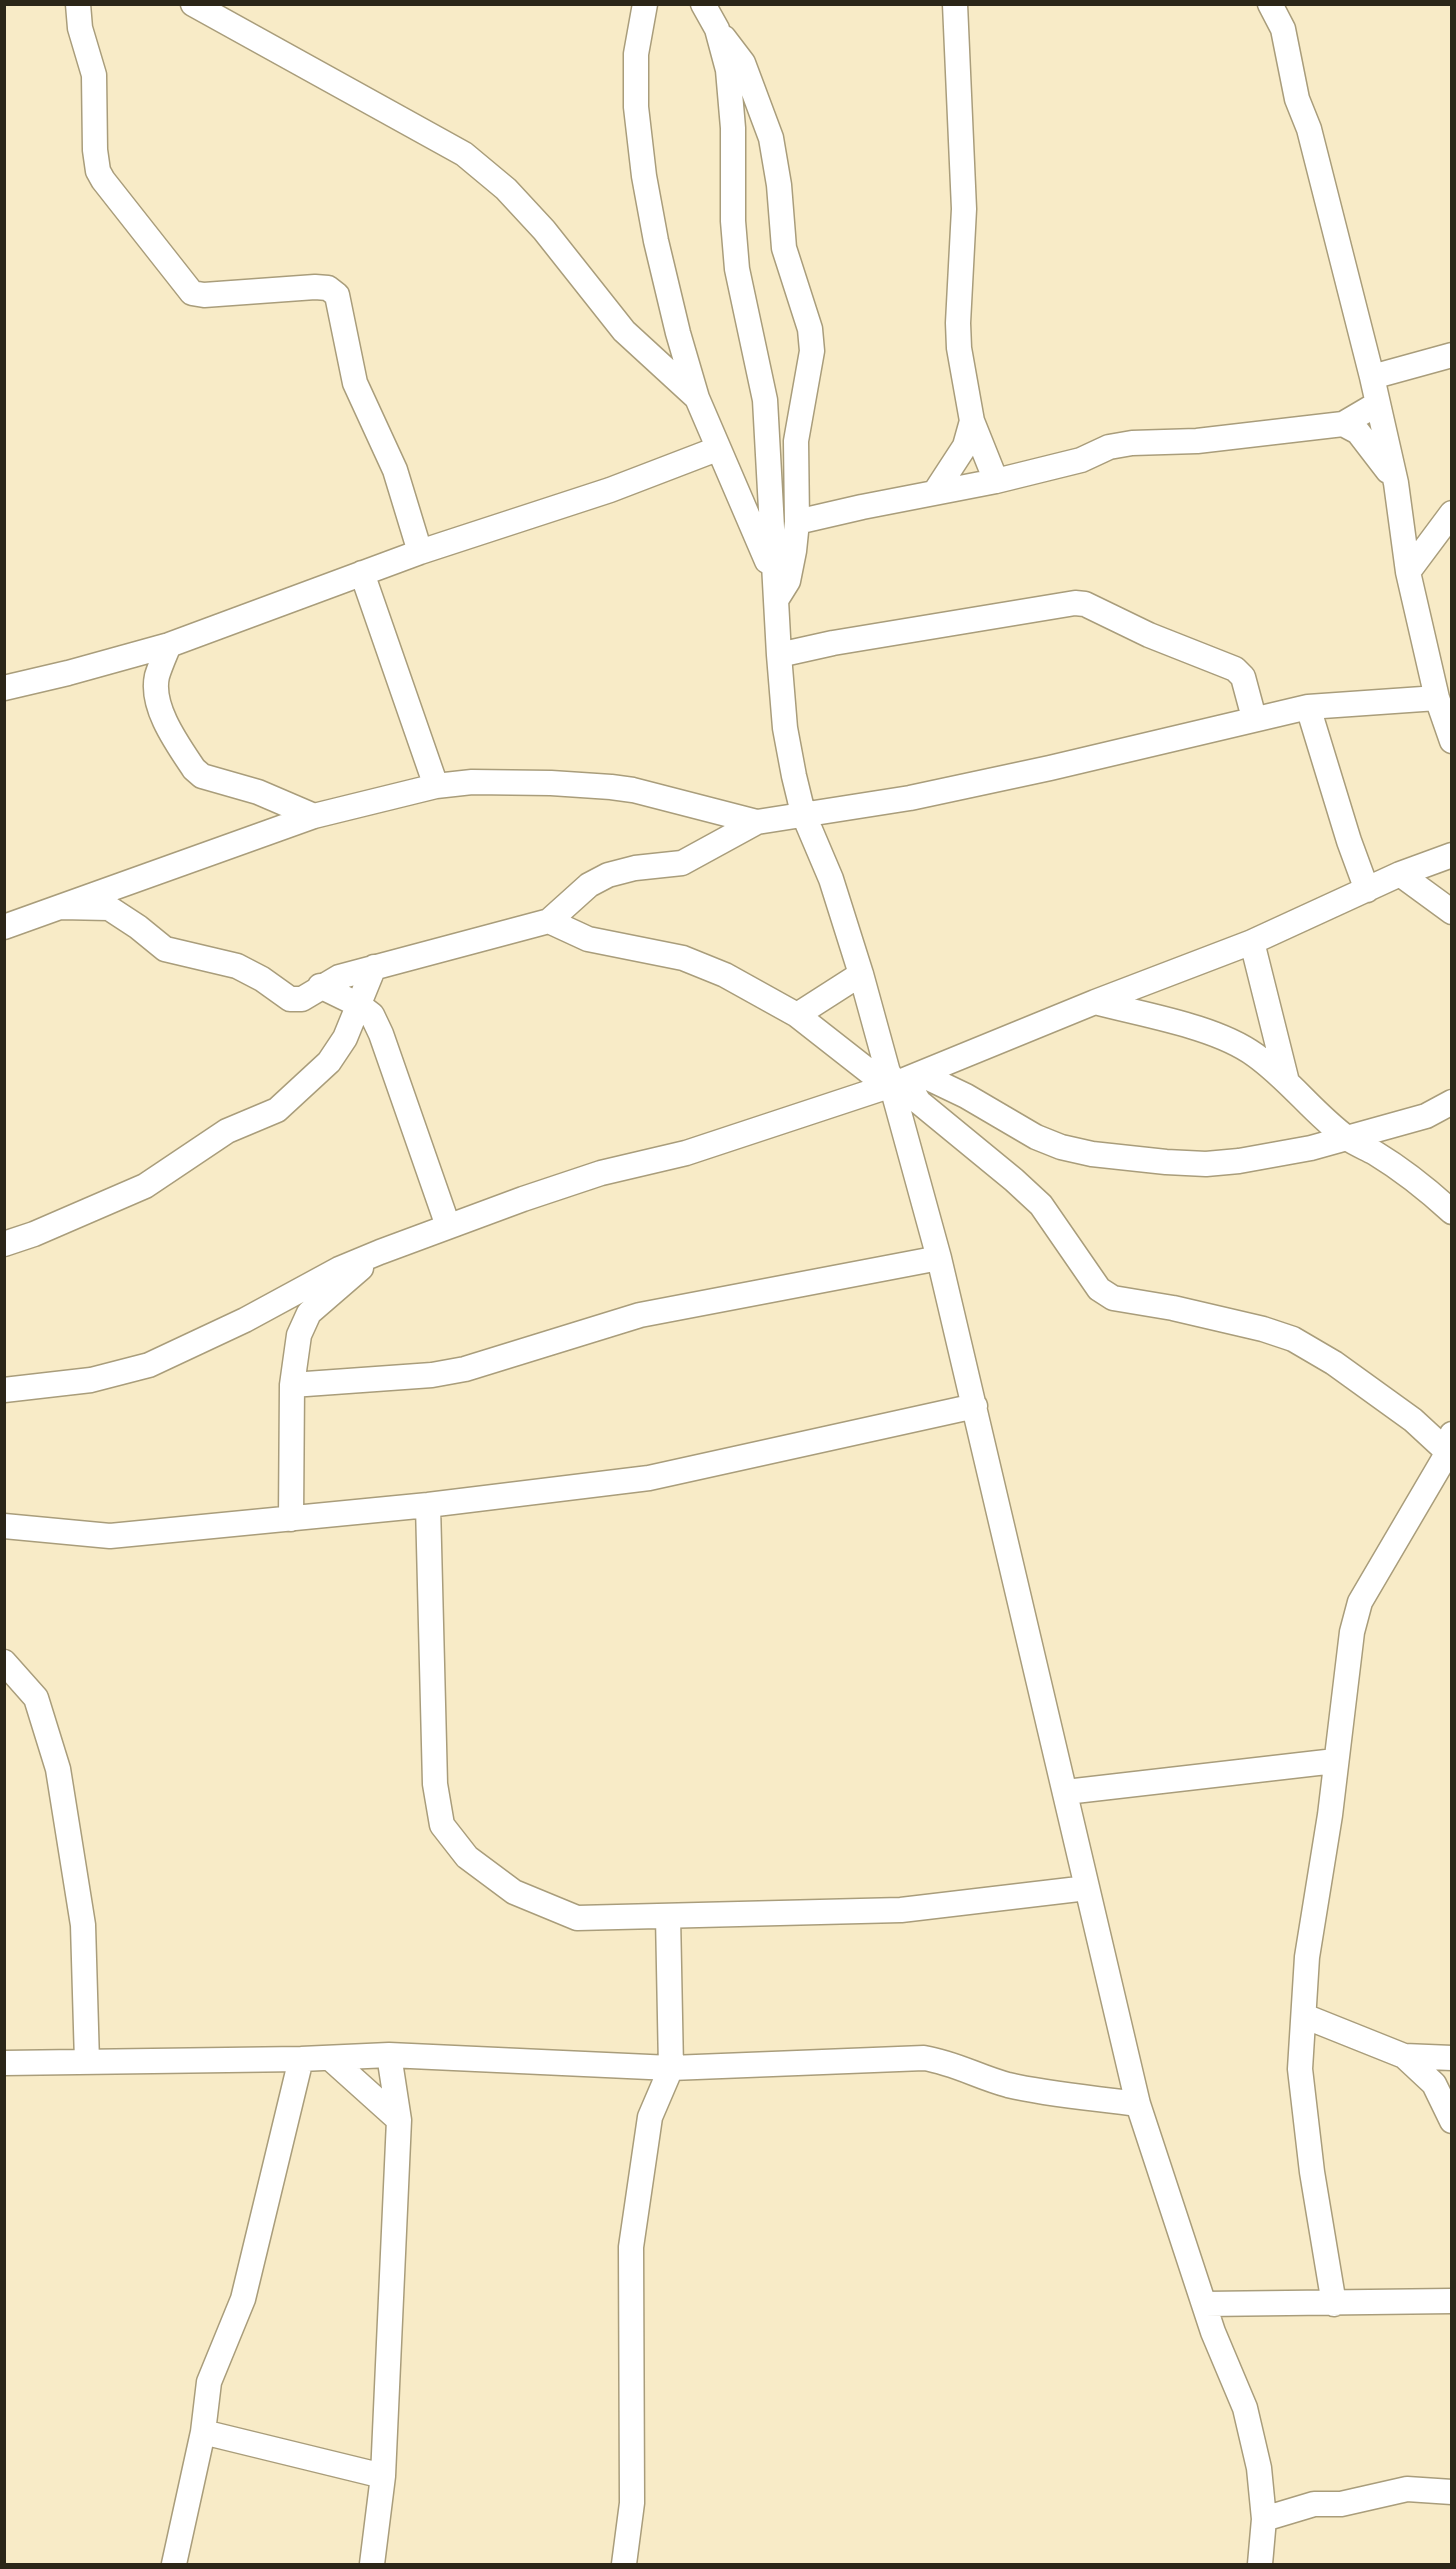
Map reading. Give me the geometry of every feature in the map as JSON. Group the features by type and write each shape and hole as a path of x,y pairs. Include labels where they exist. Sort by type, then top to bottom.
{"street":[{"path":"78,4 80,28 94,75 95,150 98,171 103,180 192,293 204,295 315,287 328,288 336,295 355,383 395,470 420,552"},
{"path":"193,4 464,154 506,189 544,230 624,331 697,398"},
{"path":"645,4 636,54 636,107 644,176 656,241 678,333 697,398 774,577"},
{"path":"703,4 717,28 743,63 771,138 784,248 810,329 812,351 796,441 797,522 788,581 775,601"},
{"path":"955,4 964,209 958,340 960,365 972,421 996,481"},
{"path":"1270,4 1283,29"},
{"path":"1285,4 1283,29 1297,99 1312,140 1372,377 1396,483 1408,572 1437,698 1452,741"},
{"path":"717,28 728,70 733,128 733,221 737,269 765,400 775,601 785,728 803,813 831,879 861,974 902,1078 939,1258 1138,2104 1213,2332 1245,2408 1259,2468 1264,2519 1260,2565"},
{"path":"1372,377 1452,355"},
{"path":"797,522 996,481 1081,460 1098,450 1120,445 1197,441 1343,424 1377,404"},
{"path":"935,492 965,446 972,421"},
{"path":"1343,424 1359,432 1374,449 1396,483"},
{"path":"6,682 169,645 420,552 610,490 717,448"},
{"path":"1408,572 1452,513"},
{"path":"362,573 436,786"},
{"path":"779,655 833,643 1075,603 1085,604 1149,635 1235,669 1243,677 1254,718"},
{"path":"169,645 157,677 157,697 161,711 194,769 202,776 258,792 314,816"},
{"path":"61,907 109,908 138,927 165,949 237,966 262,979 290,999 302,999 320,986 339,977 549,921 589,885 608,875 635,868 682,863 757,822 910,798 1050,768 1308,707 1437,698"},
{"path":"1308,707 1340,813 1367,890"},
{"path":"4,927 124,882 314,816 436,786 472,782 551,783 611,787 633,790 757,822"},
{"path":"4,1390 92,1380 149,1365 245,1320 339,1269 380,1252 601,1173 686,1154 902,1078 1252,942 1400,874 1452,855"},
{"path":"1400,874 1452,912"},
{"path":"549,921 588,939 683,958 725,975 797,1015 871,1073 902,1078 975,1101 1036,1137 1062,1147 1092,1154 1206,1164 1259,1158 1349,1139 1426,1116 1452,1102"},
{"path":"1252,942 1272,1031 1286,1078"},
{"path":"4,1244 34,1234 145,1185 227,1131 277,1110 329,1062 345,1038 374,967"},
{"path":"797,1015 861,974"},
{"path":"320,986 359,1005 372,1015 381,1034 448,1226"},
{"path":"1095,1002 1231,1041 1254,1053 1286,1078 1323,1118 1349,1139 1375,1153 1426,1188 1452,1212"},
{"path":"902,1078 919,1102 1041,1205 1099,1289 1113,1298 1173,1308 1263,1329 1293,1339 1334,1363 1450,1448 1360,1602 1352,1632 1330,1815 1307,1957 1300,2068 1305,2119 1334,2304"},
{"path":"291,1519 292,1385 299,1335 309,1313 380,1252"},
{"path":"292,1385 432,1375 465,1369 640,1315 939,1258"},
{"path":"4,1526 110,1536 428,1505 649,1478 975,1406"},
{"path":"428,1505 435,1784 442,1826 467,1857 514,1892 577,1918 900,1910 1087,1888"},
{"path":"4,1662 36,1698 58,1769 83,1925 87,2062"},
{"path":"1066,1792 1335,1761"},
{"path":"624,2565 632,2503 631,2247 650,2117 671,2068 668,1916"},
{"path":"1304,2016 1404,2056 1452,2058"},
{"path":"4,2063 301,2059 390,2055 671,2068 924,2058 949,2062 984,2079 1138,2104"},
{"path":"372,2565 383,2476 399,2120 390,2055"},
{"path":"1404,2056 1434,2085 1452,2121"},
{"path":"330,2058 399,2120"},
{"path":"174,2565 203,2432 209,2382 243,2299 301,2059"},
{"path":"1205,2304 1452,2301"},
{"path":"203,2432 383,2476"},
{"path":"1264,2519 1314,2504 1341,2504 1407,2489 1452,2492"}]}
